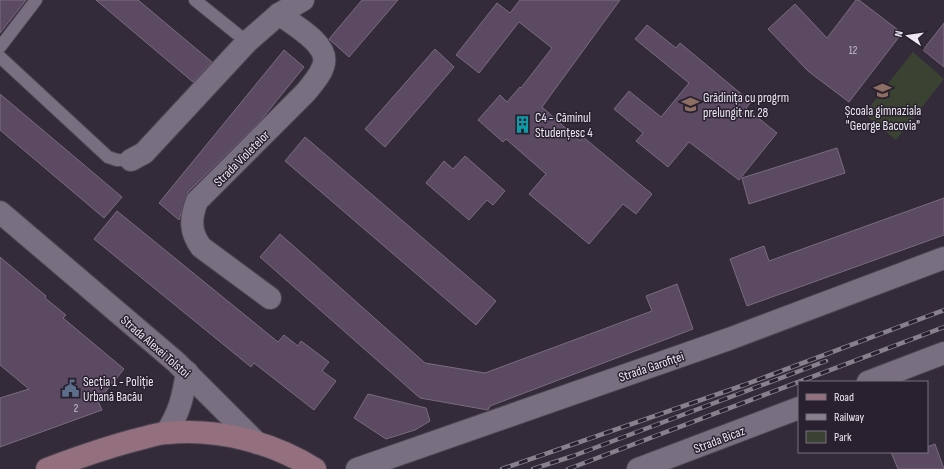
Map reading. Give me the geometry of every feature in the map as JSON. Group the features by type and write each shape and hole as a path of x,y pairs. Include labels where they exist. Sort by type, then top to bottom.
{"main road":[{"path":"47,469 113,445 166,433 221,434 257,443"},
{"name":"Strada Alexei Tolstoi","path":"257,443 294,456 315,469"}],"street":[{"path":"131,160 144,153 247,42 279,14 303,0"},
{"name":"Strada Violetelor","path":"270,298 201,247 194,238 191,226 192,214 197,201 301,97 320,75 325,61 323,53 316,41 279,14"},
{"name":"Strada Alexei Tolstoi","path":"0,212 187,372 257,443"},
{"name":"Strada Garofiței","path":"357,469 721,341 944,258"},
{"path":"871,381 944,353"},
{"path":"166,433 177,418 184,395 187,372"},
{"name":"Strada Bicaz","path":"638,469 798,408"}],"lane":[{"path":"0,47 36,0"},
{"path":"195,0 247,42"},
{"path":"0,57 108,157 117,160 131,160"}],"green space":[{"path":"913,52 944,79 896,140 864,114"}],"building":[{"path":"0,0 26,0 0,33"},
{"path":"96,0 138,0 212,62 193,82"},
{"path":"362,0 398,0 349,57 329,39"},
{"path":"520,0 620,0 542,107 580,141 583,137 652,194 636,214 623,204 589,244 529,194 546,174 506,139 503,142 478,120 500,95 507,102 520,87 521,88 552,48 519,22 479,73 456,55 497,3 510,13"},
{"path":"856,0 859,0 902,33 849,102 808,71 768,29 795,4 827,38"},
{"path":"944,23 944,67 923,50"},
{"path":"647,25 676,48 680,43 751,102 746,108 777,133 739,180 689,142 668,167 636,141 643,133 614,109 629,91 661,117 689,83 635,39"},
{"path":"435,49 454,67 385,147 365,129"},
{"path":"284,50 304,67 261,120 188,192 179,220 159,203"},
{"path":"0,94 122,197 104,218 0,130"},
{"path":"305,137 496,301 476,325 285,161"},
{"path":"837,148 845,173 749,204 742,178"},
{"path":"465,156 505,191 493,205 487,200 469,220 426,183 444,161 453,169"},
{"path":"944,198 944,235 747,306 730,259 764,246 769,261"},
{"path":"117,211 278,342 284,335 298,346 301,341 329,362 322,371 336,381 314,410 254,363 251,367 94,239"},
{"path":"280,234 425,363 485,373 652,311 646,296 677,284 693,329 490,406 488,410 420,398 260,257"},
{"path":"0,257 66,315 63,318 124,369 98,401 102,410 0,447 0,398 29,389 0,365"},
{"path":"368,394 426,408 430,421 415,430 386,439 354,418"},
{"path":"935,444 944,469 898,469 891,453 928,453 928,447"}],"railway":[{"path":"502,469 744,385 944,310"},
{"path":"801,381 944,327"},
{"path":"533,469 573,456 826,361"},
{"path":"568,469 798,382"}],"place":[{"name":"Școala gimnaziala \"George Bacovia\"","path":"883,91"},
{"name":"Grădinița cu progrm prelungit nr. 28","path":"690,104"},
{"name":"C4 - Căminul Studențesc 4","path":"522,124"},
{"name":"Secția 1 - Poliție Urbană Bacău","path":"70,388"}]}
